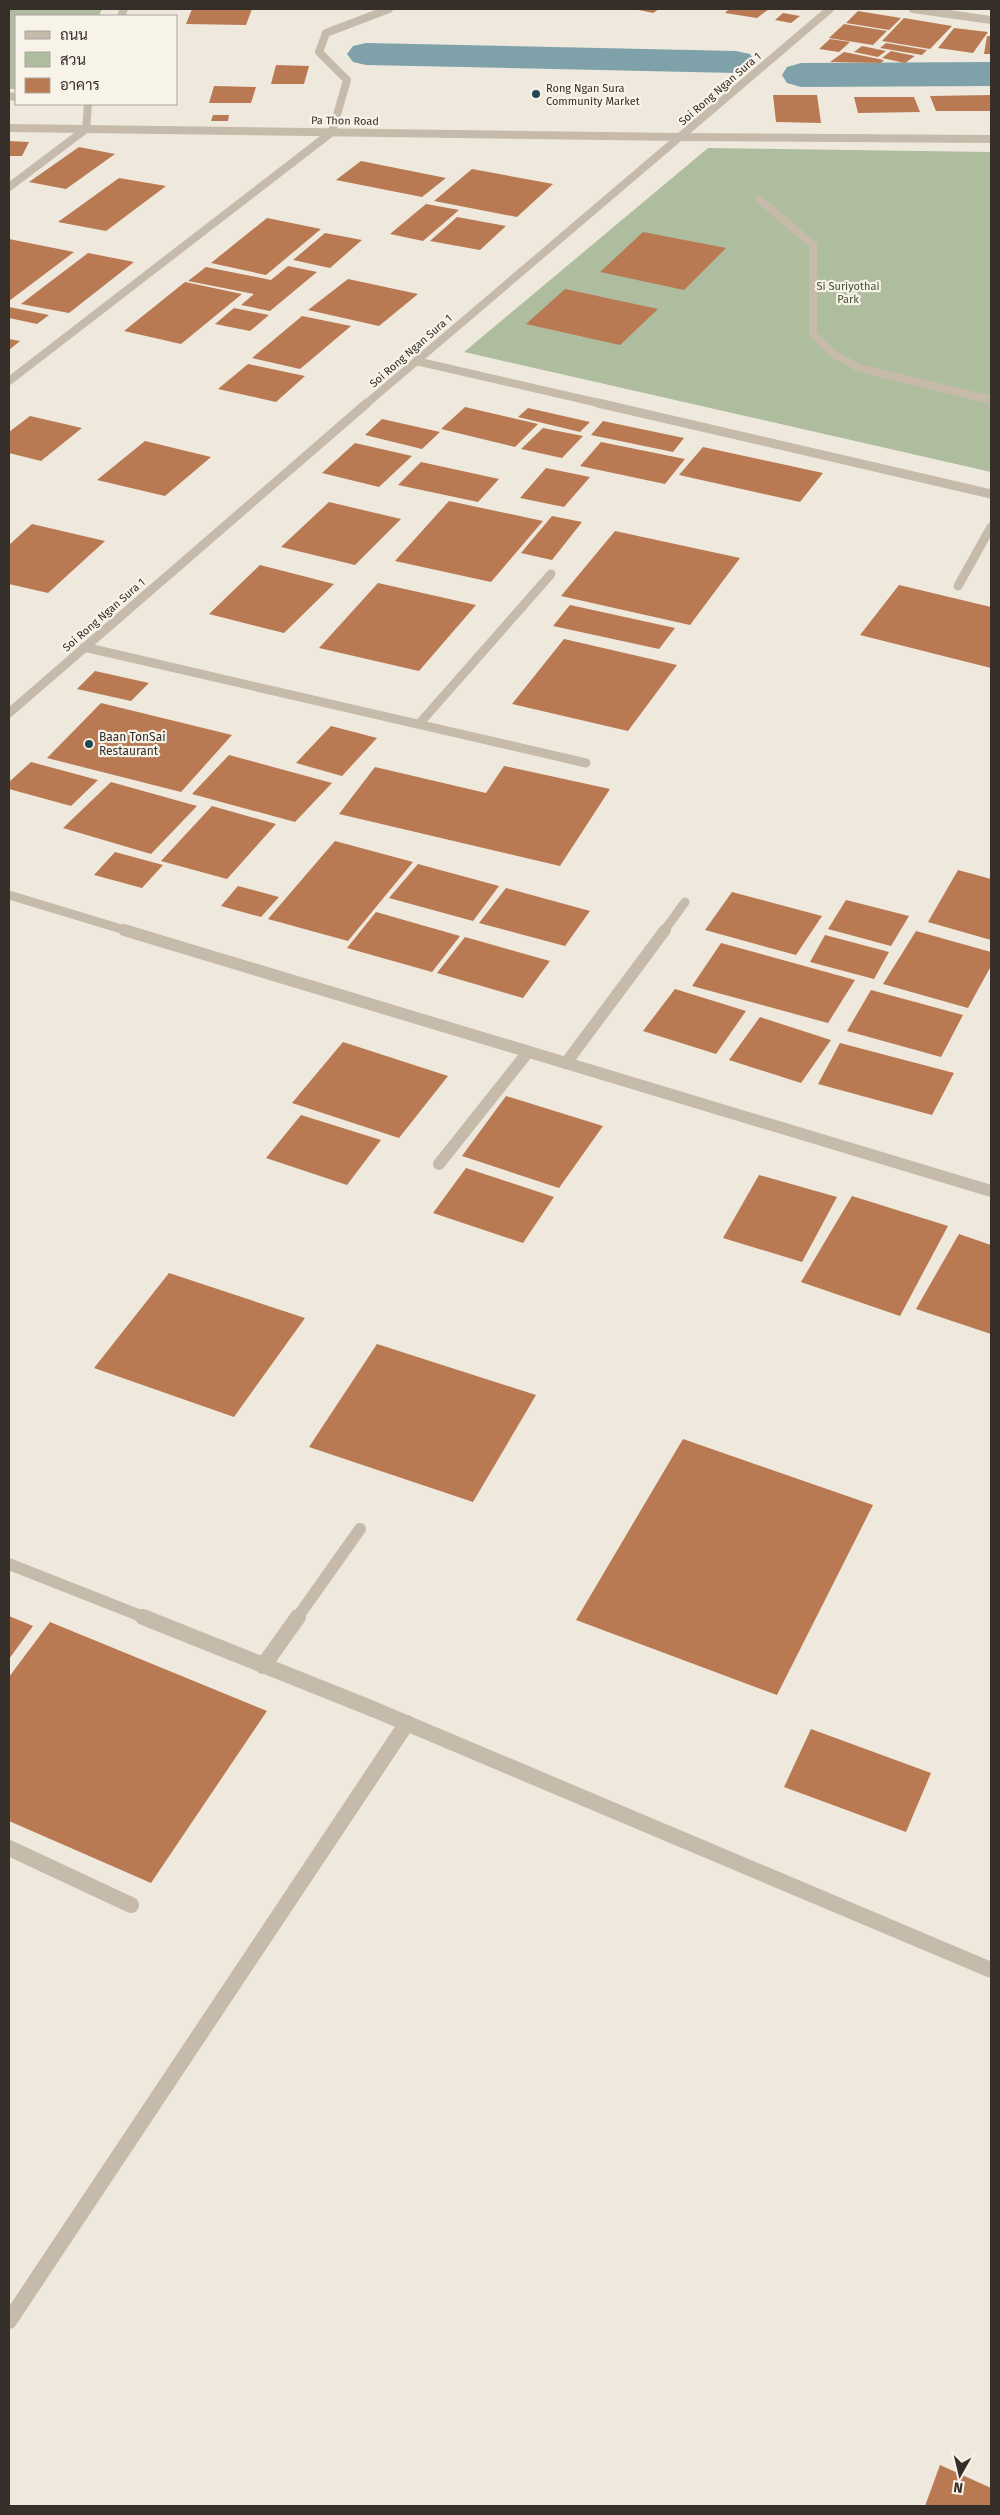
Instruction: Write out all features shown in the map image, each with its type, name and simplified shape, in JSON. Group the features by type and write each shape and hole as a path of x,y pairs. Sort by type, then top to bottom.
{"street":[{"path":"9,381 332,132 347,80 319,52 326,33 389,9"},
{"name":"Soi Rong Ngan Sura 1","path":"9,713 416,361 830,9"},
{"path":"913,9 991,20"},
{"path":"9,187 86,129 88,105"},
{"name":"Pa Thon Road","path":"9,128 991,139"},
{"path":"759,199 812,245 813,334 832,353 859,368 991,400"},
{"path":"416,361 991,494"},
{"path":"958,586 991,527"},
{"path":"419,724 551,574"},
{"path":"84,647 586,763"},
{"path":"9,895 991,1191"},
{"path":"566,1063 685,902"},
{"path":"439,1164 528,1052"},
{"path":"263,1666 360,1529"},
{"path":"9,1564 407,1723 991,1970"},
{"path":"9,2321 407,1723"},
{"path":"9,1848 131,1905"}],"green space":[{"path":"9,9 102,9 99,15 15,15 15,89 9,89"},
{"name":"Si Suriyothai Park","path":"708,148 991,152 991,472 464,352"}],"building":[{"path":"192,9 252,9 246,25 186,24"},
{"path":"634,9 659,9 653,13"},
{"path":"729,9 769,9 757,18 725,13"},
{"path":"858,11 901,18 889,30 846,23"},
{"path":"783,13 800,16 791,23 775,20"},
{"path":"904,18 952,26 930,49 882,41"},
{"path":"844,24 887,31 873,45 829,38"},
{"path":"954,28 988,32 973,53 938,48"},
{"path":"987,36 991,36 991,54 984,54"},
{"path":"830,39 850,42 839,52 819,49"},
{"path":"886,43 927,50 922,55 880,48"},
{"path":"862,46 886,51 878,57 854,52"},
{"path":"891,51 915,56 905,63 882,58"},
{"path":"844,52 884,60 881,63 830,62"},
{"path":"276,65 309,66 304,84 271,84"},
{"path":"214,86 256,87 251,103 209,103"},
{"path":"773,95 817,95 821,123 776,122"},
{"path":"991,95 991,111 936,111 930,96"},
{"path":"854,97 914,97 920,112 858,113"},
{"path":"213,115 229,115 228,121 211,121"},
{"path":"9,141 29,142 22,156 9,156"},
{"path":"79,147 115,154 66,189 29,182"},
{"path":"361,161 446,178 422,197 336,180"},
{"path":"472,169 553,184 517,217 434,201"},
{"path":"119,178 166,186 106,231 58,222"},
{"path":"426,204 459,210 423,241 390,234"},
{"path":"457,217 506,226 480,250 430,241"},
{"path":"267,218 321,229 266,275 211,263"},
{"path":"643,232 726,248 684,290 600,272"},
{"path":"325,233 362,240 330,268 293,260"},
{"path":"9,239 74,252 9,301"},
{"path":"88,253 134,262 69,313 21,304"},
{"path":"288,266 317,272 270,311 241,305 254,294 188,281 206,267 271,280"},
{"path":"348,279 418,294 379,326 308,310"},
{"path":"185,282 242,294 181,344 124,331"},
{"path":"565,289 658,309 620,345 526,324"},
{"path":"9,307 49,315 37,324 9,318"},
{"path":"234,308 269,315 250,331 215,324"},
{"path":"302,316 351,326 300,369 252,358"},
{"path":"9,339 20,341 9,350"},
{"path":"248,364 305,376 276,402 218,389"},
{"path":"465,407 538,424 515,447 441,429"},
{"path":"528,408 590,422 580,432 518,417"},
{"path":"30,416 82,428 41,461 9,453 9,432"},
{"path":"382,419 440,432 422,449 365,435"},
{"path":"603,421 684,438 673,452 591,435"},
{"path":"543,428 583,436 562,458 521,449"},
{"path":"145,441 211,457 165,496 97,480"},
{"path":"601,442 685,459 665,484 580,466"},
{"path":"355,443 412,456 379,487 322,473"},
{"path":"703,447 823,473 800,502 679,475"},
{"path":"421,462 499,479 478,502 398,485"},
{"path":"546,468 590,477 564,507 520,498"},
{"path":"449,501 543,521 491,582 395,561"},
{"path":"329,502 401,519 355,565 281,547"},
{"path":"552,516 582,522 552,560 521,553"},
{"path":"32,524 105,541 48,593 9,584 9,545"},
{"path":"615,531 740,558 690,625 561,596"},
{"path":"260,565 334,584 284,633 209,614"},
{"path":"378,583 476,605 419,671 319,648"},
{"path":"899,585 991,607 991,668 860,635"},
{"path":"570,605 675,628 659,649 553,626"},
{"path":"564,639 677,665 628,731 512,704"},
{"path":"95,671 149,683 131,701 77,689"},
{"path":"101,703 232,735 181,792 47,758"},
{"path":"331,726 377,738 342,776 296,763"},
{"path":"229,755 332,783 295,822 192,794"},
{"path":"31,762 98,780 71,806 9,789 9,782"},
{"path":"504,766 610,789 560,866 339,814 375,767 486,793"},
{"path":"111,782 197,806 151,854 63,828"},
{"path":"212,806 276,824 227,879 161,861"},
{"path":"335,841 413,862 348,941 268,919"},
{"path":"115,852 163,865 142,888 94,875"},
{"path":"418,864 499,886 473,921 389,898"},
{"path":"958,870 991,879 991,940 928,922"},
{"path":"238,886 279,897 261,917 221,906"},
{"path":"506,888 590,911 565,946 479,923"},
{"path":"732,892 822,916 796,955 705,930"},
{"path":"846,900 909,916 891,946 828,929"},
{"path":"376,912 460,936 432,972 347,948"},
{"path":"916,931 991,952 991,966 968,1008 883,984"},
{"path":"825,935 889,952 874,979 810,962"},
{"path":"465,937 550,961 523,998 437,973"},
{"path":"721,943 855,980 828,1023 692,986"},
{"path":"675,989 746,1011 716,1054 643,1031"},
{"path":"871,990 963,1015 941,1057 847,1031"},
{"path":"760,1017 831,1040 801,1083 729,1060"},
{"path":"343,1042 448,1076 399,1138 292,1103"},
{"path":"840,1043 954,1073 932,1115 818,1084"},
{"path":"506,1096 603,1126 559,1188 462,1156"},
{"path":"301,1115 381,1140 347,1185 266,1158"},
{"path":"466,1168 554,1197 523,1243 433,1213"},
{"path":"759,1175 837,1197 802,1262 723,1238"},
{"path":"852,1196 948,1226 900,1316 801,1282"},
{"path":"959,1234 991,1245 991,1334 916,1309"},
{"path":"169,1273 305,1318 234,1417 94,1368"},
{"path":"377,1344 536,1395 473,1502 309,1447"},
{"path":"683,1439 873,1505 777,1695 576,1620"},
{"path":"9,1616 33,1626 9,1659"},
{"path":"50,1622 267,1711 151,1883 9,1821 9,1677"},
{"path":"811,1729 931,1773 906,1832 784,1787"},
{"path":"940,2465 991,2488 991,2506 925,2506"}],"waterway":[{"path":"366,54 736,62"},
{"path":"801,75 991,74"}],"place":[{"name":"Rong Ngan Sura Community Market","path":"536,94"},
{"name":"Baan TonSai Restaurant","path":"89,744"}]}
